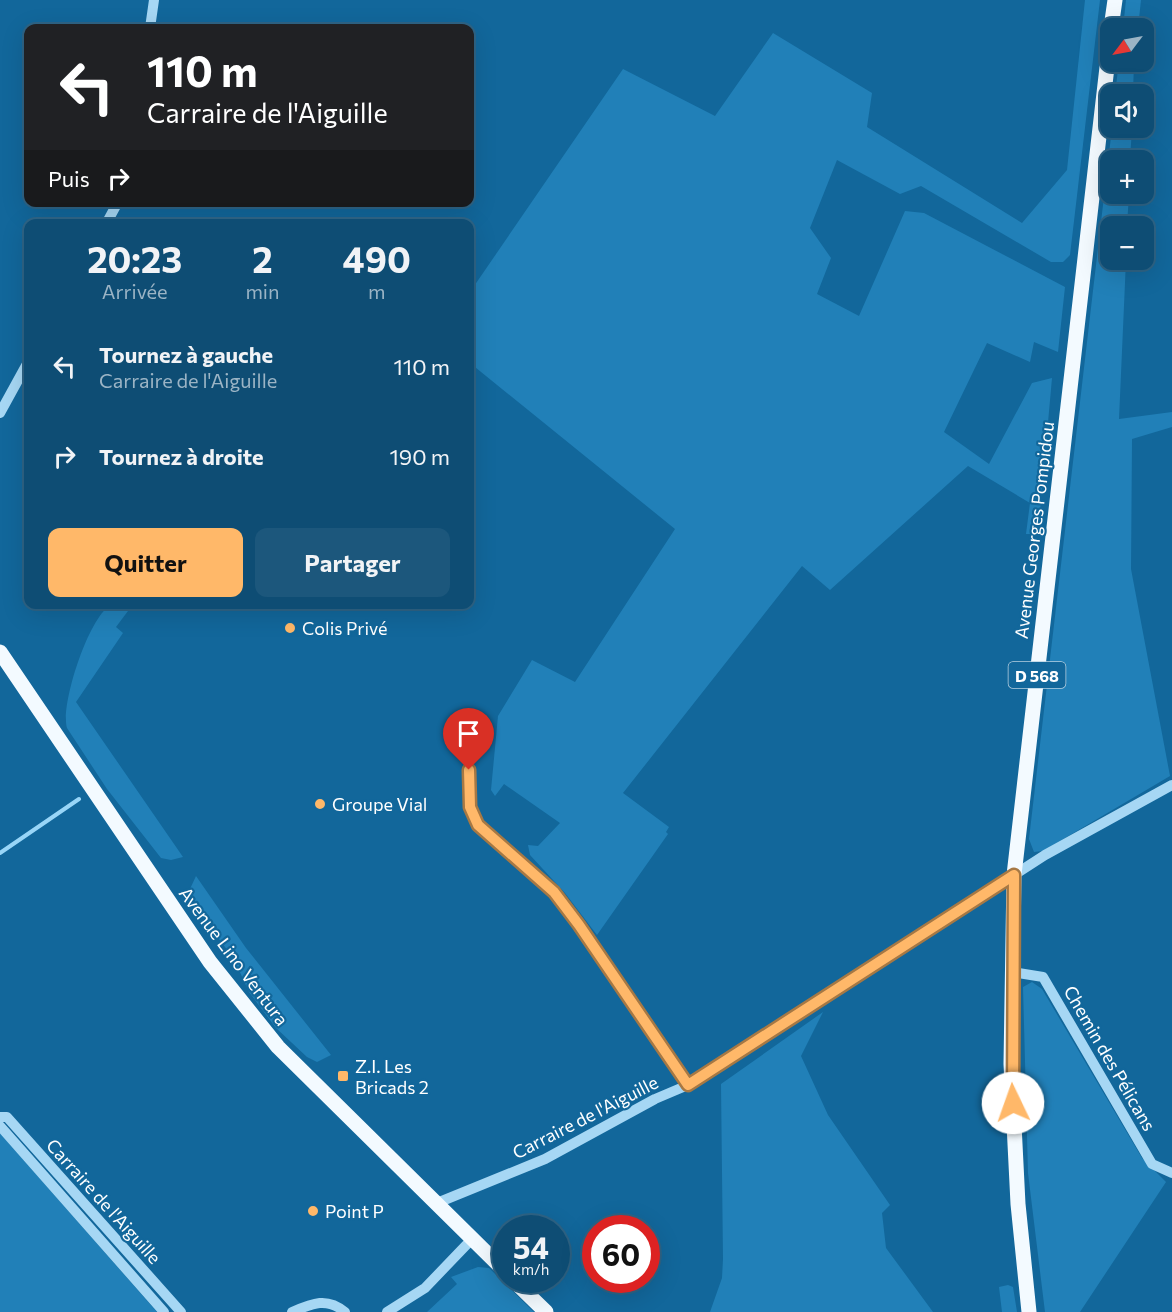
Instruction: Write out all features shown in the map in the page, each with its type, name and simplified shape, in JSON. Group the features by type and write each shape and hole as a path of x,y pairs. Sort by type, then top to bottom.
{"main road":[{"path":"1113,18 1115,0"},
{"name":"Avenue Georges Pompidou","path":"1029,1312 1017,1193 1011,1064 1014,875 1106,72"},
{"name":"Avenue Lino Ventura","path":"0,652 203,953 244,1008 321,1092 492,1258"},
{"path":"526,1293 546,1312"}],"street":[{"path":"151,24 154,0"},
{"path":"0,413 24,369"},
{"path":"469,770 470,807 478,825 554,892 688,1085"},
{"name":"Carraire de l'Aiguille","path":"437,1203 545,1159 655,1099 688,1085 1014,875 1172,785"},
{"name":"Chemin des Pélicans","path":"1012,972 1043,977 1152,1164 1172,1173"},
{"name":"Carraire de l'Aiguille","path":"0,1117 7,1117 181,1312"},
{"name":"Carraire de l'Aiguille","path":"0,1126 164,1312"},
{"path":"387,1312 425,1288 472,1239"},
{"path":"292,1312 316,1302 336,1304 345,1312"}],"shaded area":[{"path":"1085,0 1100,0 1070,255 1063,262 1051,262 921,186 900,194 837,160 810,228 831,258 817,294 859,316 905,211 924,213 1065,287 1058,352 1034,342 1030,362 987,343 944,432 989,464 1032,383 1052,378 1038,534 1026,534 1030,503 968,466 830,590 802,566 623,793 669,827 666,832 668,834 597,935 565,893 530,855 528,845 538,846 560,823 504,784 495,796 491,790 498,716 532,660 575,682 675,529 474,366 474,286 623,69 715,116 773,33 872,93 867,127 1022,223 1067,170"},
{"path":"1126,0 1141,0 1139,18 1124,18"},
{"path":"1118,72 1134,72 1133,84 1116,84"},
{"path":"1111,138 1131,138 1131,150 1109,150"},
{"path":"1103,204 1128,204 1128,216 1102,216"},
{"path":"1100,231 1100,270 1126,270 1119,419 1172,412 1172,427 1132,439 1131,569 1170,776 1043,851 1034,852 1029,839"},
{"path":"106,609 128,611 116,627 123,633 76,702 183,857 171,860 161,858 107,789 67,728 68,701 78,662"},
{"path":"196,876 246,948 331,1055 317,1062 307,1057 276,1028 249,992 234,959 192,903 190,889"},
{"path":"1032,982 1042,989 1142,1158 1166,1182 1080,1312 1045,1312 1028,1173 1023,987"},
{"path":"823,1012 801,1056 828,1115 890,1205 882,1213 886,1248 933,1312 710,1312 722,1278 723,1259 721,1084"},
{"path":"0,1133 157,1312 0,1312"},
{"path":"478,1267 489,1268 492,1271 492,1293 515,1293 534,1312 427,1312 457,1284 451,1277"},
{"path":"1008,1285 1013,1287 1017,1312 1002,1312 999,1287"}],"waterway":[{"path":"0,853 79,799"}],"place":[{"name":"Colis Privé","path":"290,628"},
{"name":"Groupe Vial","path":"320,804"},
{"name":"Z.I. Les Bricads 2","path":"343,1076"},
{"name":"Point P","path":"313,1211"}],"route":[{"path":"469,770 472,817 478,825 554,892 688,1085 1014,875 1011,1064 1013,1103"}]}
